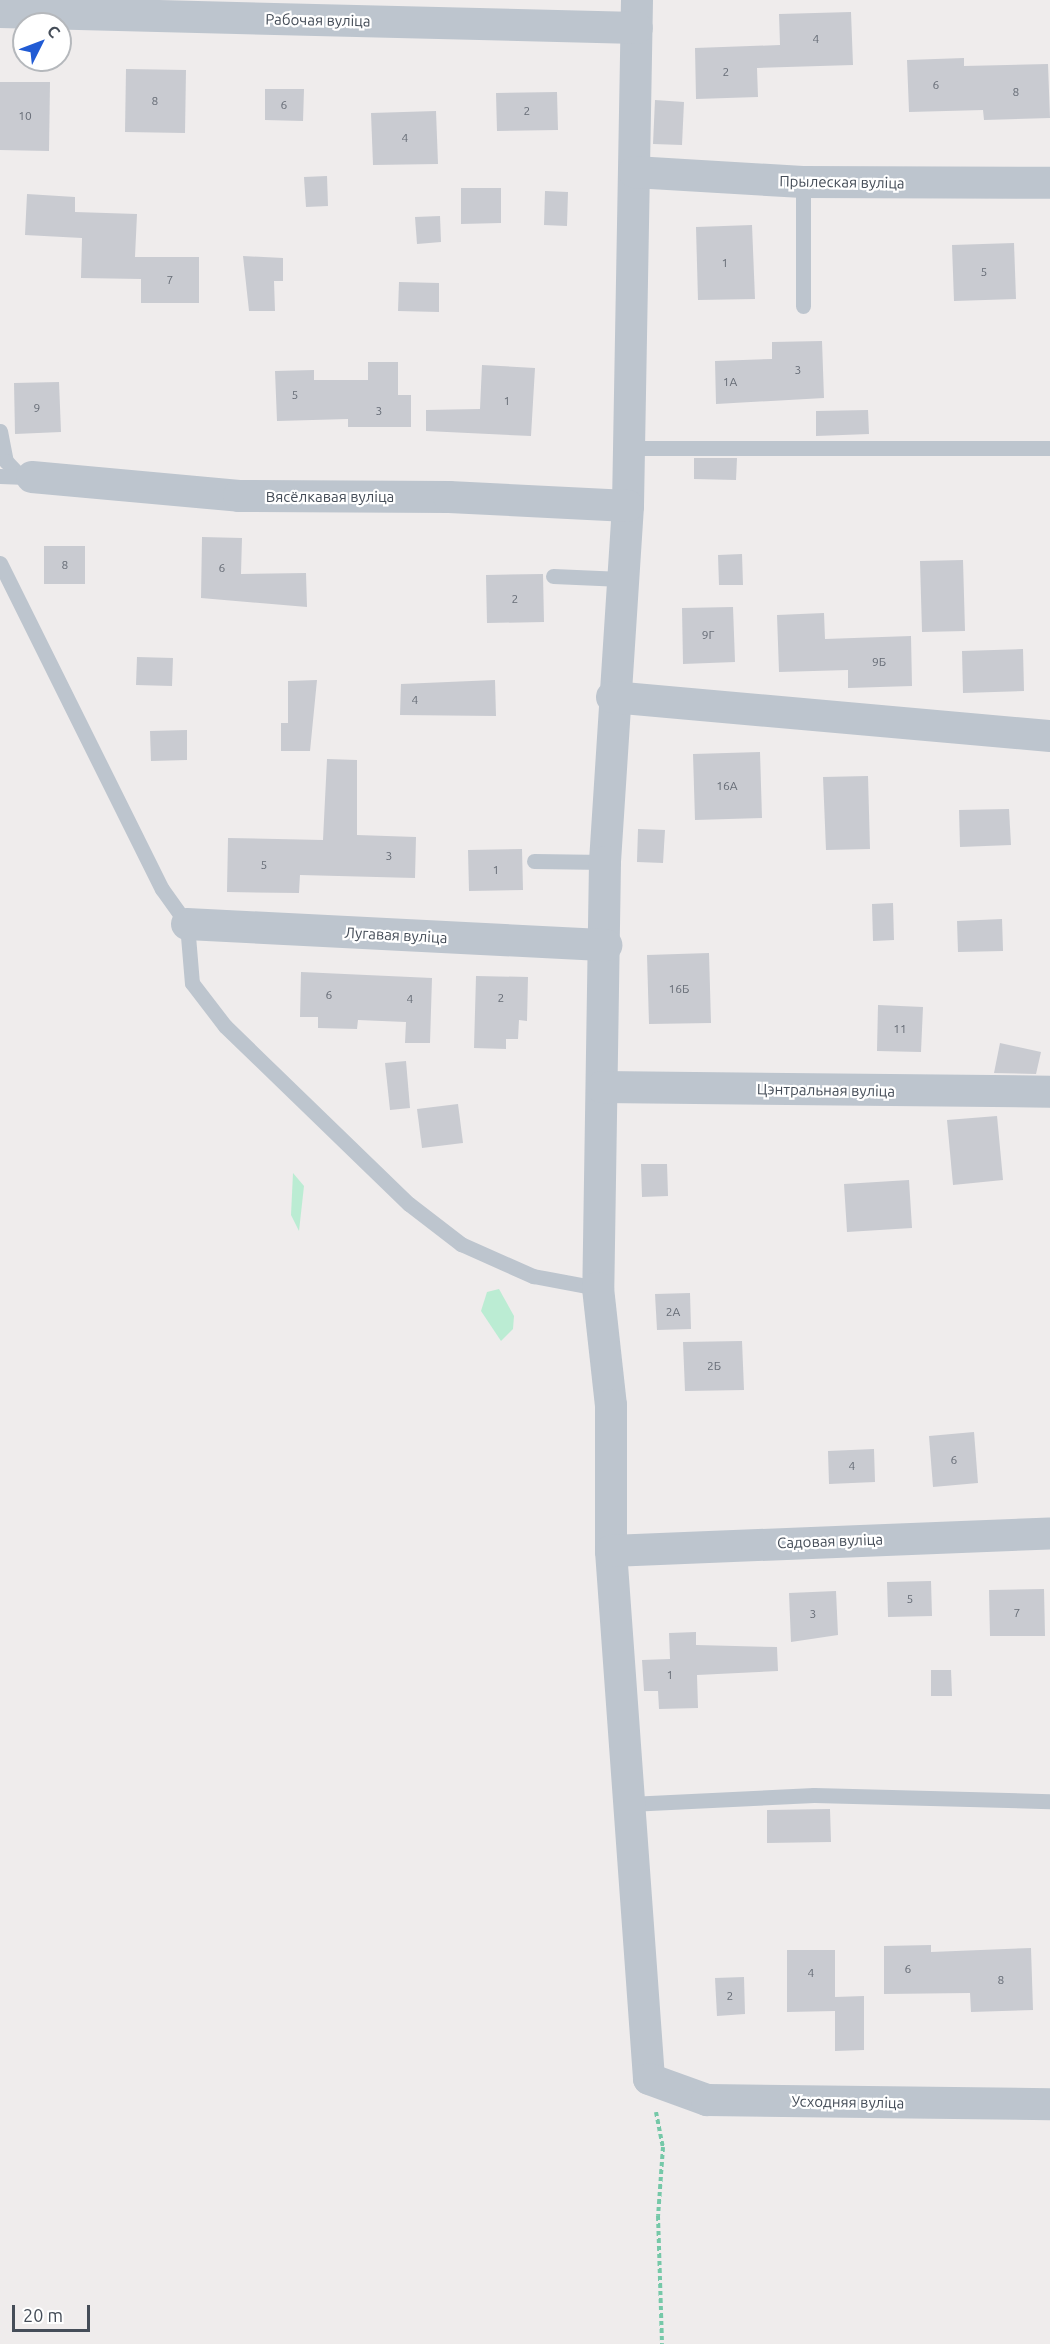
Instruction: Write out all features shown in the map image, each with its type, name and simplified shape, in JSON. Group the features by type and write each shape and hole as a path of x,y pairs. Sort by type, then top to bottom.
{"street":[{"name":"Рабочая вуліца","path":"0,12 637,14"},
{"path":"637,14 628,506 612,697 605,862 606,945 598,1288 611,1405 611,1551 649,2079"},
{"name":"Прылеская вуліца","path":"634,172 803,182 1050,183"},
{"name":"Вясёлкавая вуліца","path":"32,477 239,496 450,497 628,506"},
{"path":"612,697 1050,736"},
{"name":"Лугавая вуліца","path":"187,924 606,945"},
{"name":"Цэнтральная вуліца","path":"602,1087 1050,1092"},
{"name":"Садовая вуліца","path":"611,1551 1050,1533"},
{"name":"Усходняя вуліца","path":"649,2079 707,2100 1050,2104"}],"lane":[{"path":"803,182 803,306"},
{"path":"0,431 6,461 17,473 32,477"},
{"path":"628,448 1050,448"},
{"path":"0,476 32,477"},
{"path":"0,563 162,889 187,924 192,983 225,1026 409,1204 461,1244 533,1276 598,1288"},
{"path":"553,576 622,579"},
{"path":"534,861 605,862"},
{"path":"629,1804 814,1795 1050,1801"}],"path":[{"path":"649,2079 663,2147 658,2216 662,2344"}],"green space":[{"path":"293,1173 304,1186 299,1231 291,1215"},
{"path":"499,1289 514,1316 513,1329 501,1341 481,1311 487,1292"}],"building":[{"path":"851,12 853,65 757,68 758,97 696,99 695,48 780,45 779,14"},
{"path":"964,58 964,66 1048,64 1050,118 984,120 983,110 909,112 907,60"},
{"path":"126,69 186,70 185,133 125,132"},
{"path":"0,82 50,82 49,151 0,150"},
{"path":"265,89 304,89 303,121 265,120"},
{"path":"557,92 558,130 497,131 496,93"},
{"path":"655,100 684,102 682,145 653,144"},
{"path":"436,111 438,164 373,165 371,113"},
{"path":"327,176 328,206 306,207 304,177"},
{"path":"461,188 501,188 501,223 461,224"},
{"path":"545,191 568,192 567,226 544,225"},
{"path":"27,194 75,197 75,212 137,214 135,257 199,257 199,303 141,303 141,279 81,278 82,238 25,235"},
{"path":"440,216 441,242 417,244 415,217"},
{"path":"752,225 755,299 698,300 696,227"},
{"path":"1014,243 1016,299 954,301 952,245"},
{"path":"243,256 283,258 283,281 274,281 275,311 249,311"},
{"path":"399,282 439,283 439,312 398,311"},
{"path":"822,341 824,398 716,404 715,361 772,359 772,342"},
{"path":"368,362 398,362 398,395 411,395 411,427 348,427 348,419 277,421 275,371 314,370 314,380 368,380"},
{"path":"482,365 535,368 531,436 426,431 426,410 480,409"},
{"path":"59,382 61,432 15,434 14,383"},
{"path":"868,410 869,434 816,436 816,411"},
{"path":"694,458 737,458 736,480 694,479"},
{"path":"202,537 242,538 241,574 306,573 307,607 201,598"},
{"path":"44,546 85,546 85,584 44,584"},
{"path":"742,554 743,585 719,585 718,555"},
{"path":"963,560 965,631 922,632 920,561"},
{"path":"543,574 544,622 487,623 486,575"},
{"path":"733,607 735,662 683,664 682,608"},
{"path":"824,613 825,639 911,636 912,686 848,688 848,670 779,672 777,615"},
{"path":"1023,649 1024,691 963,693 962,651"},
{"path":"137,657 173,658 172,686 136,685"},
{"path":"317,680 310,751 281,751 281,723 288,723 288,681"},
{"path":"495,680 496,716 400,715 401,684"},
{"path":"187,730 187,760 151,761 150,731"},
{"path":"760,752 762,818 695,820 693,754"},
{"path":"327,759 357,760 357,835 416,837 415,878 300,875 299,893 227,892 228,838 323,840"},
{"path":"868,776 870,849 826,850 823,777"},
{"path":"1009,809 1011,845 960,847 959,810"},
{"path":"638,829 665,830 663,863 637,862"},
{"path":"522,849 523,890 469,891 468,850"},
{"path":"893,903 894,940 873,941 872,904"},
{"path":"1002,919 1003,951 958,952 957,921"},
{"path":"709,953 711,1023 649,1024 647,955"},
{"path":"301,972 432,978 430,1043 405,1043 406,1022 358,1020 357,1029 318,1028 318,1017 300,1017"},
{"path":"476,976 528,977 527,1021 519,1020 518,1039 506,1039 506,1049 474,1048"},
{"path":"878,1005 923,1007 921,1052 877,1051"},
{"path":"1000,1043 1041,1052 1036,1074 994,1073"},
{"path":"406,1061 410,1108 390,1110 385,1063"},
{"path":"458,1104 463,1143 422,1148 417,1109"},
{"path":"997,1116 1003,1180 953,1185 947,1120"},
{"path":"641,1164 667,1164 668,1196 642,1197"},
{"path":"909,1180 912,1228 847,1232 844,1184"},
{"path":"690,1293 691,1329 657,1330 655,1294"},
{"path":"742,1341 744,1390 685,1391 683,1342"},
{"path":"974,1432 978,1483 933,1487 929,1436"},
{"path":"874,1449 875,1482 829,1484 828,1451"},
{"path":"931,1581 932,1616 888,1617 887,1582"},
{"path":"1044,1589 1045,1636 990,1636 989,1590"},
{"path":"836,1591 838,1635 791,1642 789,1593"},
{"path":"696,1632 696,1645 777,1647 778,1671 697,1675 698,1708 659,1709 658,1691 644,1691 642,1660 670,1659 669,1633"},
{"path":"931,1670 951,1670 952,1696 931,1696"},
{"path":"830,1809 831,1842 767,1843 767,1810"},
{"path":"931,1945 931,1952 1031,1948 1033,2010 971,2012 970,1993 884,1994 884,1946"},
{"path":"787,1950 835,1950 835,2011 787,2012"},
{"path":"744,1977 745,2014 717,2016 715,1978"},
{"path":"864,1996 864,2050 835,2051 835,1997"}]}
